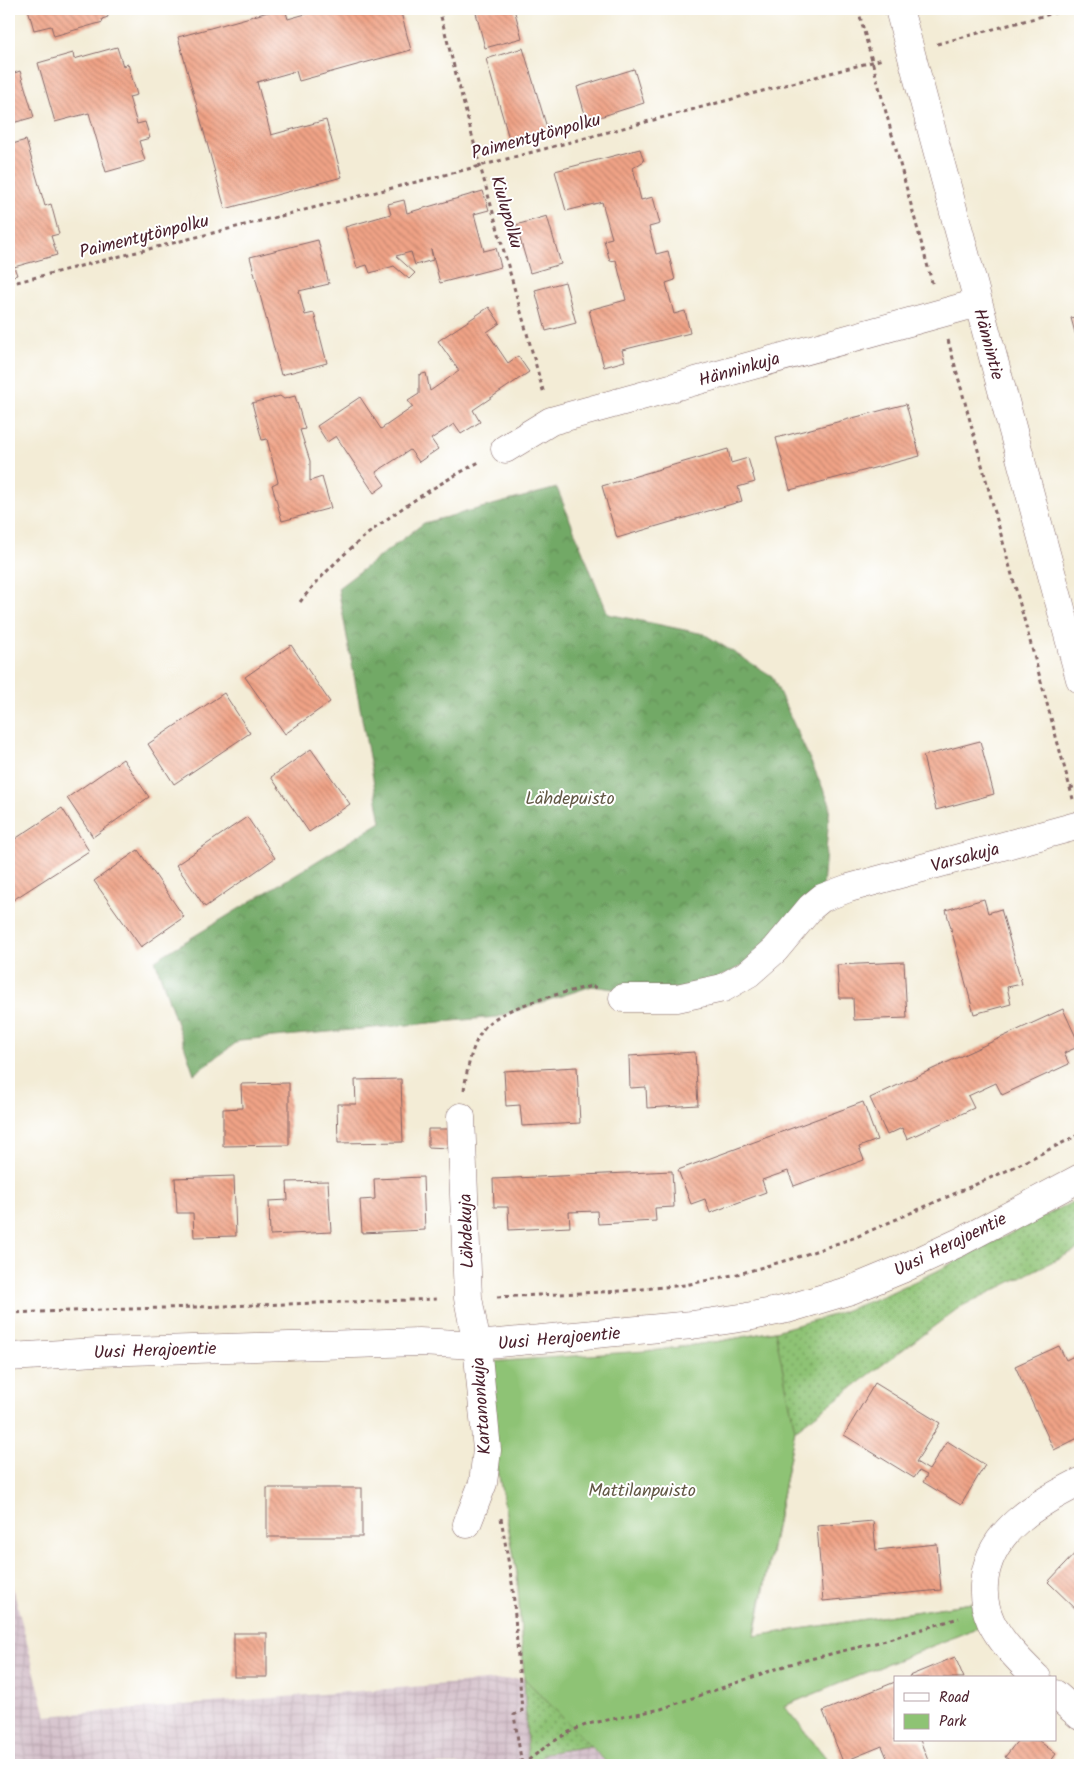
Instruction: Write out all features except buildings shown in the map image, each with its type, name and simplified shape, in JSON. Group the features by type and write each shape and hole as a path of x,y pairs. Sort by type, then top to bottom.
{"street":[{"name":"Hännintie","path":"899,9 1080,679"},
{"name":"Hänninkuja","path":"505,449 552,422 978,303"},
{"name":"Varsakuja","path":"623,998 677,998 723,988 749,973 775,950 811,907 822,898 849,888 1080,825"},
{"name":"Lähdekuja","path":"461,1117 468,1298 477,1345"},
{"name":"Uusi Herajoentie","path":"9,1357 97,1352 399,1343 477,1345 692,1326 787,1309 851,1290 960,1242 1080,1178"},
{"name":"Kartanonkuja","path":"467,1524 483,1483 487,1450 477,1345"},
{"path":"1035,1676 1003,1641 991,1623 986,1610 985,1574 989,1558 1010,1528 1024,1515 1048,1499 1080,1482"},
{"path":"1056,1695 1080,1716"}],"path":[{"name":"Kiulupolku","path":"439,9 480,166 552,422"},
{"path":"858,9 1080,825"},
{"name":"Paimentytönpolku","path":"9,284 480,166 1069,9"},
{"path":"300,602 315,583 348,550 393,513 438,485 505,449"},
{"path":"1070,788 1080,785"},
{"path":"461,1117 466,1070 475,1044 482,1029 497,1017 544,996 592,986 623,998"},
{"path":"9,1313 468,1298 622,1291 685,1285 798,1258 856,1237 1006,1171 1080,1134"},
{"path":"500,1512 513,1589 522,1711 514,1715 522,1765 548,1745 569,1732 588,1724 661,1709 790,1664 879,1642 986,1610"}],"shaded area":[{"path":"9,1573 46,1716 524,1678 609,1765 9,1765"}],"green space":[{"name":"Lähdepuisto","path":"557,488 608,614 704,634 772,676 830,804 822,898 775,950 677,998 592,986 497,1017 240,1040 194,1074 155,960 381,822 338,588 424,523"},
{"name":"Mattilanpuisto","path":"1080,1198 1080,1248 960,1307 795,1430 755,1636 972,1603 979,1627 784,1706 832,1765 628,1740 545,1753 534,1765 528,1765 517,1573 494,1449 659,1350 775,1331 833,1315 883,1296 935,1272"},
{"name":"Mattilanpuisto","path":"775,1331 795,1430 754,1636 972,1603 979,1627 784,1706 832,1765 609,1765 524,1678 517,1573 494,1449 489,1362 659,1350"}]}
